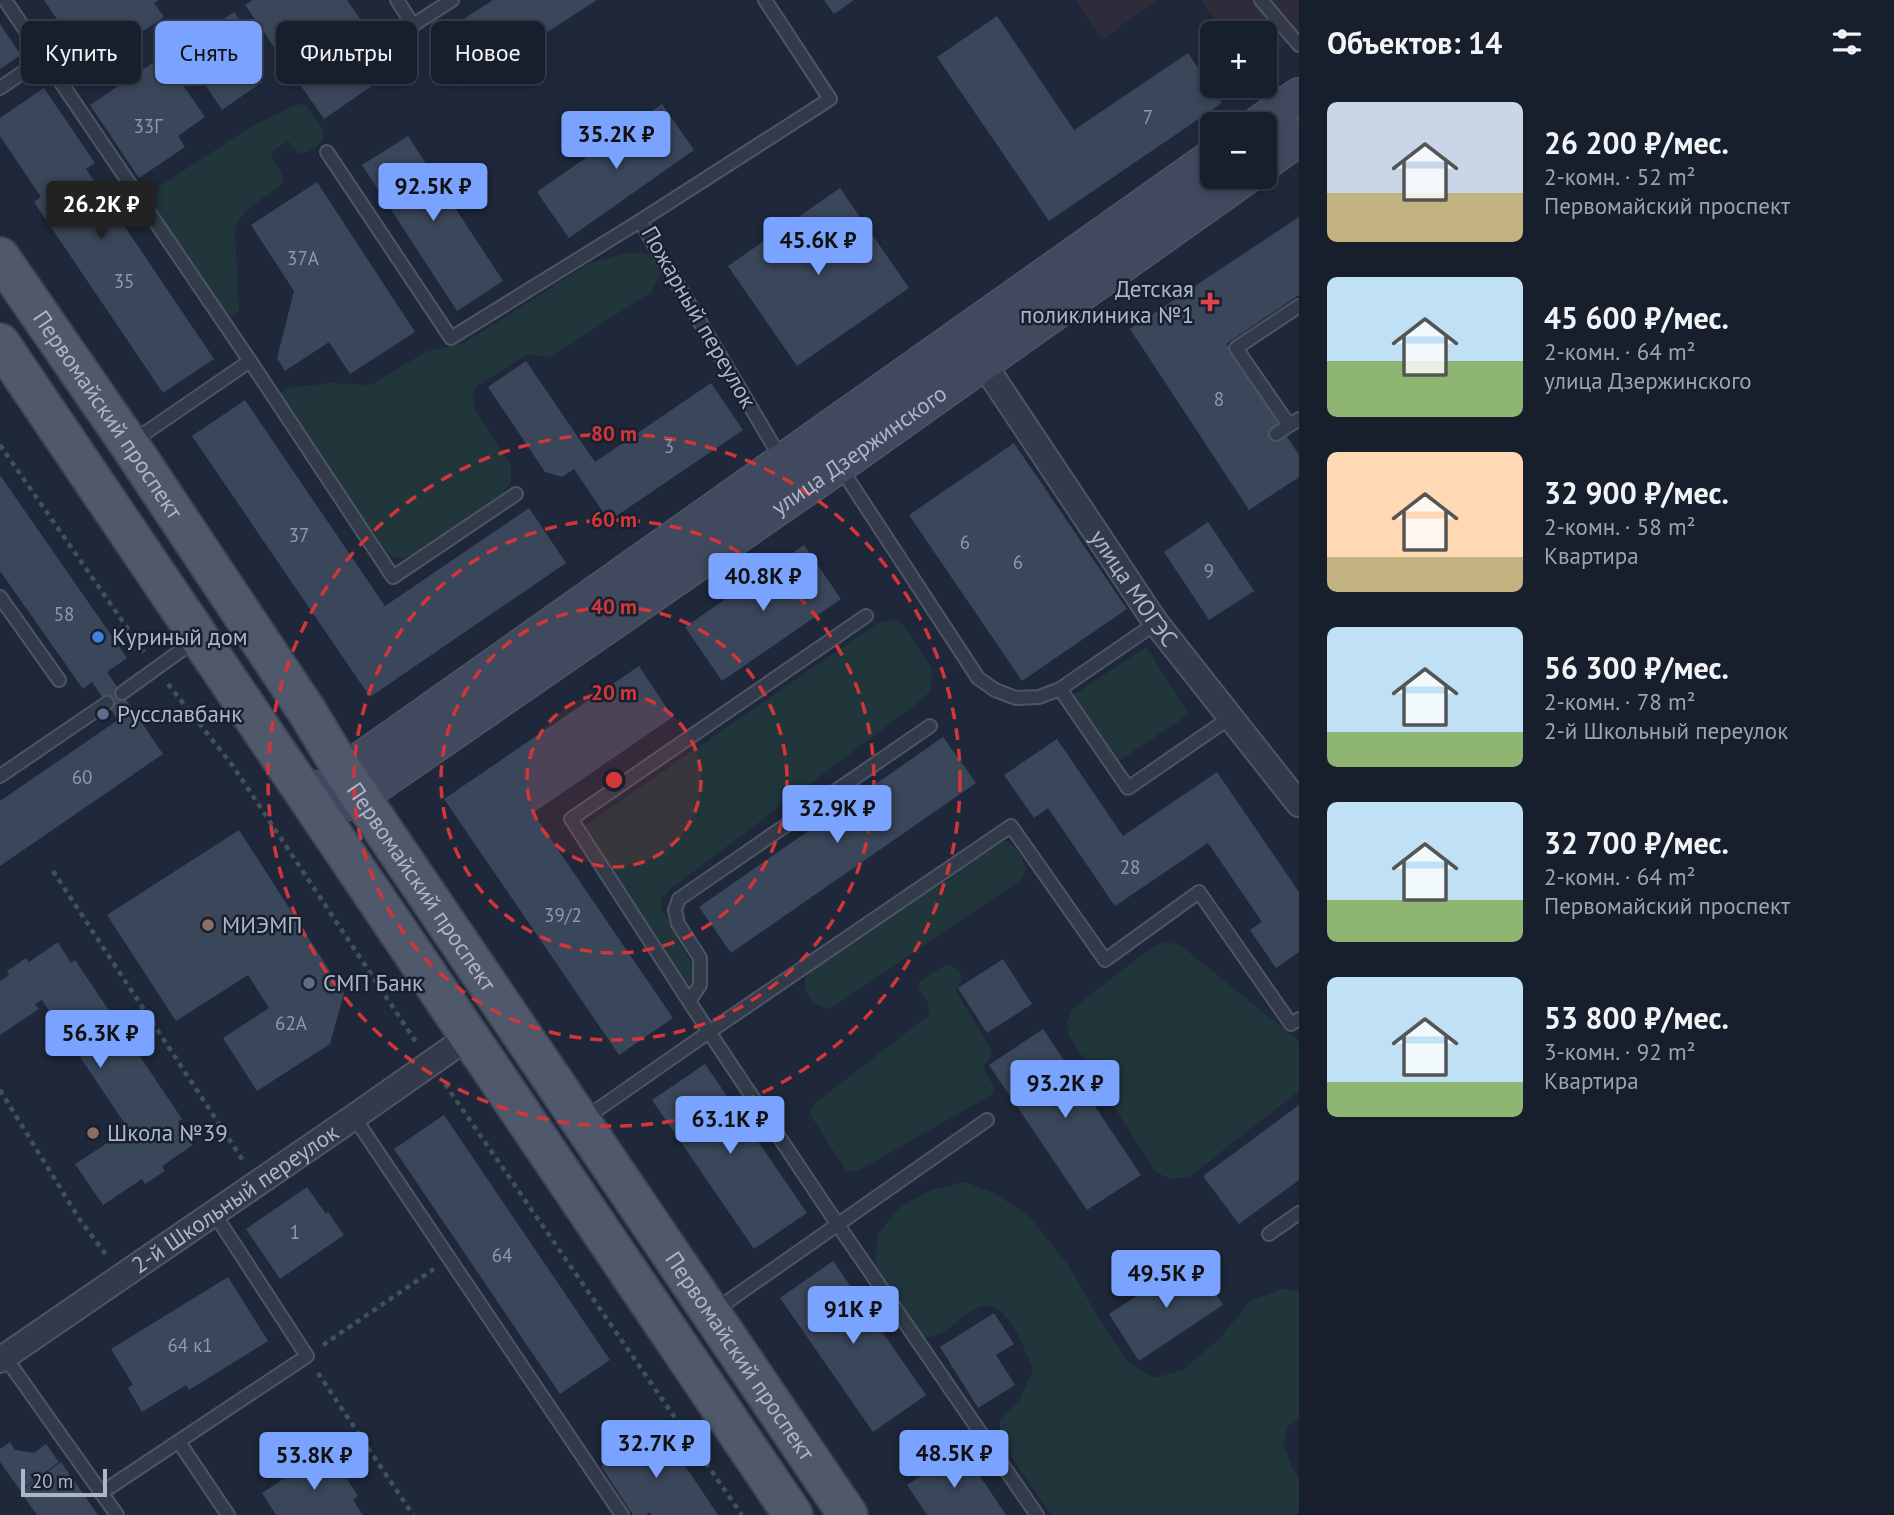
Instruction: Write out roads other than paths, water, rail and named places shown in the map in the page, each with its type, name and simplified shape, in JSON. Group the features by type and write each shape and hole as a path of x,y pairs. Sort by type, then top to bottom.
{"main road":[{"path":"1276,112 1299,96"},
{"path":"1277,154 1299,138"},
{"name":"улица Дзержинского","path":"341,800 405,729 1200,167"},
{"name":"улица Дзержинского","path":"341,800 838,465 1228,189"},
{"name":"Первомайский проспект","path":"0,257 129,444 308,713 341,800 468,1037 793,1515"},
{"name":"Первомайский проспект","path":"0,344 295,781 341,800 581,1121 848,1515"}],"street":[{"name":"улица МОГЭС","path":"982,363 1156,623 1299,804"},
{"name":"2-й Школьный переулок","path":"2,1358 468,1037"}],"lane":[{"path":"5,0 21,24"},
{"path":"397,0 413,25 452,0"},
{"name":"Пожарный переулок","path":"765,0 830,99 640,221 783,462"},
{"path":"1261,0 1299,45"},
{"path":"0,88 21,74"},
{"path":"62,84 393,577 516,494"},
{"path":"327,152 452,338 640,221"},
{"path":"1276,434 1294,422 1236,348 1299,306"},
{"path":"129,444 250,361"},
{"path":"838,465 978,678 995,690 1016,698 1039,697 1060,690 1156,623"},
{"path":"0,597 59,680"},
{"path":"866,616 571,819 838,1225 1037,1515"},
{"path":"122,693 200,637"},
{"path":"1060,690 1128,788 1231,718"},
{"path":"0,776 107,703"},
{"path":"690,1000 700,985 700,958 678,924 675,910 679,899 930,726"},
{"path":"581,1121 1011,825 1105,960 1199,892 1291,1024 1299,1018"},
{"path":"354,1117 622,1515"},
{"path":"711,1313 987,1120"},
{"path":"101,1493 307,1356 214,1213"},
{"path":"1269,1234 1299,1213"},
{"path":"2,1358 117,1515"},
{"path":"179,1442 228,1515"}],"place":[{"name":"Детская поликлиника №1","path":"1210,302"},
{"name":"Куриный дом","path":"98,637"},
{"name":"Русславбанк","path":"103,714"},
{"name":"МИЭМП","path":"208,925"},
{"name":"СМП Банк","path":"309,983"},
{"name":"Школа №39","path":"93,1133"}]}
